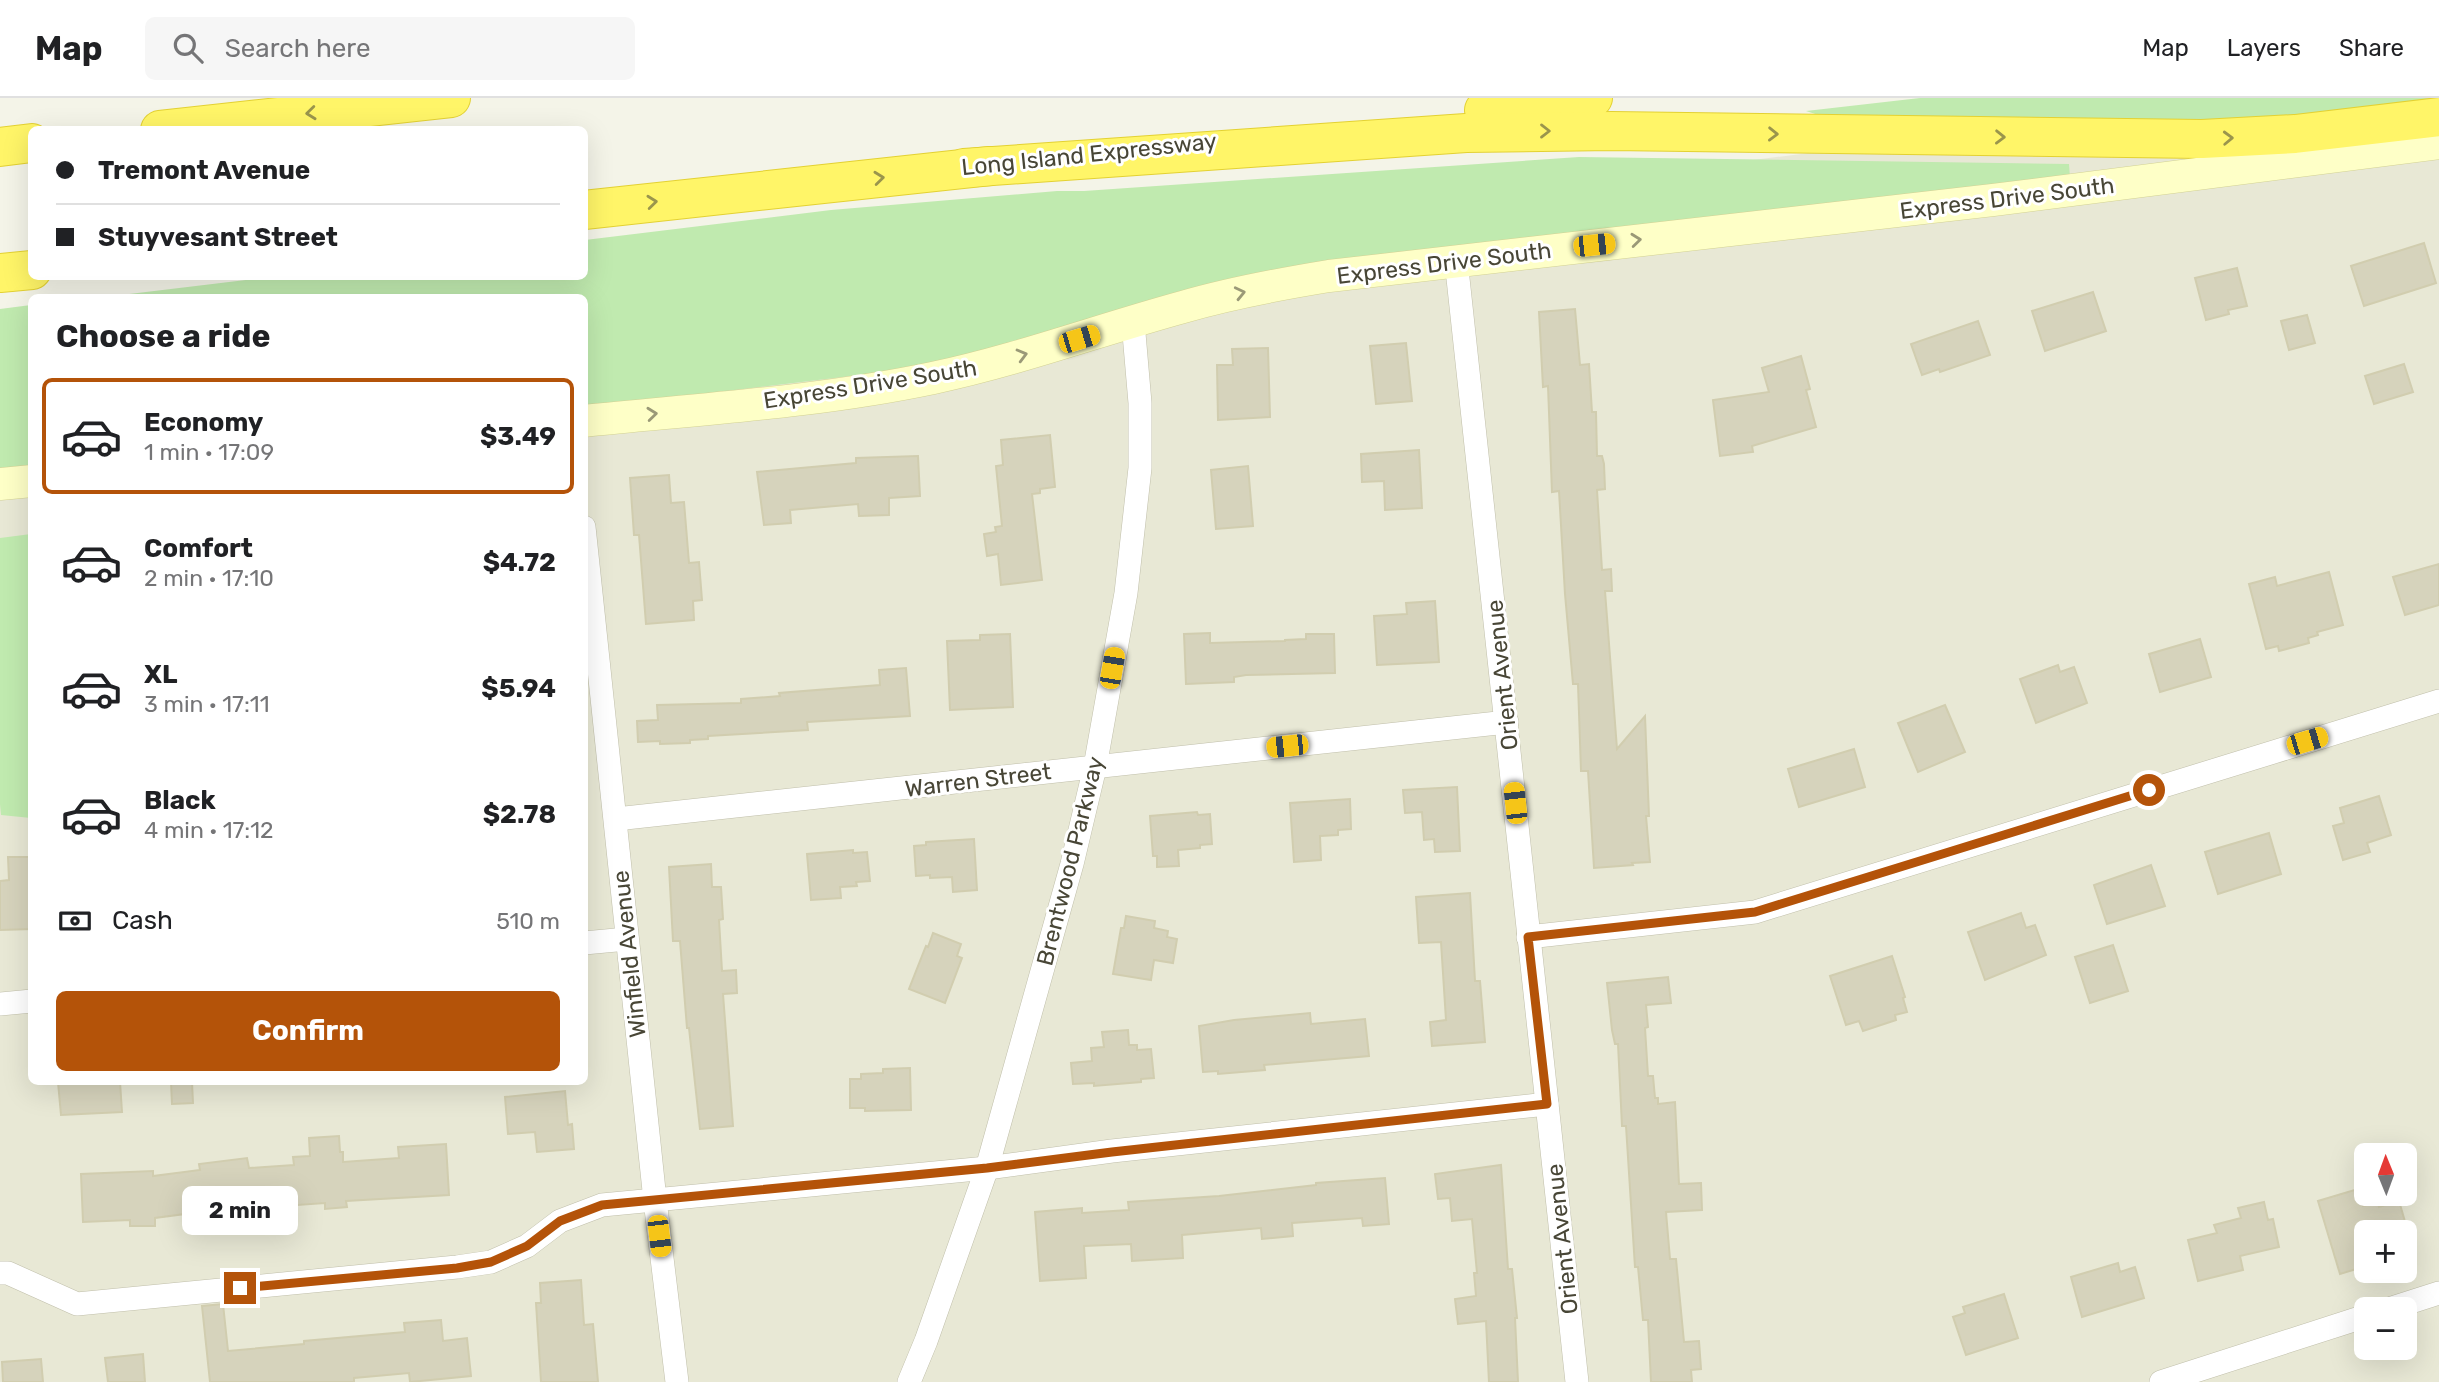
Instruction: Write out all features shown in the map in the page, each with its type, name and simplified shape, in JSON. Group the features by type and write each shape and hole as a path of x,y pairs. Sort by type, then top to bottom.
{"highway":[{"path":"196,126 452,98"},
{"name":"Long Island Expressway","path":"588,210 1593,98"},
{"path":"964,168 1466,133 1612,131 2202,139 2295,134 2439,117"},
{"path":"0,147 28,144"},
{"path":"0,273 28,270"}],"main road":[{"name":"Express Drive South","path":"588,421 822,395 931,378 1026,355 1183,307 1275,285 1457,260 2020,197 2439,143"},
{"path":"0,484 28,481"}],"street":[{"name":"Orient Avenue","path":"1457,260 1577,1382"},
{"name":"Brentwood Parkway","path":"909,1382 987,1168 1072,864 1095,767 1126,593 1140,468 1140,402 1133,322"},
{"name":"Winfield Avenue","path":"588,564 655,1200 677,1382"},
{"path":"1528,937 1755,912 2439,701"},
{"name":"Warren Street","path":"616,819 1507,722"},
{"path":"588,943 627,939"},
{"path":"0,1004 28,1001"},
{"path":"0,1273 8,1273 76,1304 457,1268 491,1262 527,1246 560,1221 602,1205 987,1168 1126,1150 1547,1104"},
{"path":"2417,1300 2439,1293"},
{"path":"2161,1382 2354,1320"}],"shaded area":[{"path":"2228,98 2439,98 2439,1382 0,1382 0,390 28,386 28,1085 588,1085 588,313"}],"green space":[{"path":"1920,98 2439,98 2439,107 2290,124 1840,122 1806,111"},
{"path":"1579,157 2069,164 2070,178 1299,268 999,351 884,372 588,408 588,294 129,294 245,280 588,280 588,240 831,210"},
{"path":"28,305 28,466 0,470 0,309"},
{"path":"28,534 28,818 1,815 0,538"}],"building":[{"path":"2424,243 2436,283 2364,306 2351,266"},
{"path":"2237,268 2247,306 2228,310 2229,314 2206,320 2195,278"},
{"path":"2093,292 2106,331 2045,351 2032,311"},
{"path":"1575,309 1580,365 1589,364 1592,412 1596,412 1597,456 1602,456 1604,464 1605,489 1597,490 1602,570 1611,569 1612,591 1605,591 1617,749 1645,716 1649,816 1646,816 1650,862 1594,868 1588,771 1581,771 1578,684 1573,684 1559,491 1552,492 1548,386 1543,387 1539,312"},
{"path":"2307,315 2315,343 2289,350 2281,321"},
{"path":"1978,321 1990,355 1940,372 1939,369 1922,375 1911,344"},
{"path":"1406,343 1412,401 1376,404 1370,346"},
{"path":"1268,348 1270,417 1218,420 1217,365 1233,365 1232,349"},
{"path":"1801,356 1810,389 1806,390 1816,427 1752,446 1753,452 1720,456 1713,400 1769,392 1762,368"},
{"path":"2404,364 2413,392 2374,404 2365,376"},
{"path":"1050,435 1055,487 1040,489 1040,493 1032,494 1042,580 1001,585 998,554 987,556 984,534 996,532 995,527 1002,526 996,466 1003,465 1001,440"},
{"path":"1419,450 1422,508 1385,510 1384,481 1362,482 1361,454"},
{"path":"918,456 920,496 889,498 889,515 859,516 858,504 790,510 791,523 764,525 757,472 856,463 856,458"},
{"path":"1248,466 1253,526 1216,529 1211,470"},
{"path":"669,475 671,503 684,502 689,563 699,562 702,600 693,601 694,620 646,624 639,535 634,535 630,478"},
{"path":"2439,564 2439,605 2405,615 2393,577"},
{"path":"2329,572 2343,625 2317,632 2318,635 2308,638 2309,643 2279,651 2278,646 2266,649 2249,584 2275,577 2277,586"},
{"path":"1435,601 1439,662 1377,665 1374,616 1407,614 1406,603"},
{"path":"1210,633 1210,643 1285,641 1306,639 1306,634 1334,634 1335,673 1246,675 1234,677 1234,682 1186,684 1184,634"},
{"path":"1010,634 1013,707 950,710 947,641 980,640 980,635"},
{"path":"2200,639 2211,677 2160,692 2149,654"},
{"path":"2058,665 2060,672 2074,667 2087,703 2036,723 2020,679"},
{"path":"906,668 910,716 807,722 808,730 708,736 708,739 690,740 690,743 638,742 637,721 658,720 657,705 741,703 741,699 780,696 779,693 880,685 879,670"},
{"path":"1945,705 1965,752 1918,772 1898,723"},
{"path":"1854,749 1865,787 1799,807 1788,769"},
{"path":"1457,787 1460,851 1435,852 1434,839 1424,840 1422,812 1405,813 1403,790"},
{"path":"2379,796 2391,835 2367,843 2370,852 2343,860 2333,826 2344,823 2340,808"},
{"path":"1350,799 1351,829 1338,830 1338,835 1320,836 1321,860 1294,862 1290,803"},
{"path":"1197,812 1198,815 1210,814 1212,844 1178,850 1179,866 1157,867 1157,856 1153,856 1150,816"},
{"path":"2269,833 2281,874 2218,894 2205,852"},
{"path":"974,839 977,890 953,892 952,877 916,876 914,846 926,845 926,842"},
{"path":"853,850 853,853 867,852 870,881 856,882 857,886 840,887 841,898 811,900 807,854"},
{"path":"8,857 28,857 28,929 0,930 0,881 9,880"},
{"path":"711,864 712,887 721,887 723,919 719,920 722,971 736,970 737,993 723,994 733,1126 700,1129 687,1028 680,941 673,941 669,867"},
{"path":"2151,865 2165,906 2107,924 2094,885"},
{"path":"1470,893 1475,981 1480,981 1485,1042 1432,1046 1430,1022 1446,1020 1441,942 1419,943 1416,897"},
{"path":"2021,913 2026,928 2035,925 2046,955 1985,980 1968,932"},
{"path":"1126,916 1155,921 1154,928 1168,931 1167,937 1177,939 1173,963 1154,960 1151,980 1113,974 1121,928 1124,928"},
{"path":"933,933 961,944 957,956 962,958 945,1003 909,989"},
{"path":"2113,945 2128,991 2090,1003 2075,957"},
{"path":"1892,956 1907,1012 1895,1015 1896,1020 1863,1031 1859,1021 1846,1025 1830,976"},
{"path":"1668,977 1671,1003 1646,1005 1648,1027 1645,1028 1648,1076 1653,1076 1655,1098 1658,1098 1658,1104 1675,1102 1679,1184 1701,1183 1702,1210 1666,1212 1670,1259 1676,1259 1684,1342 1699,1341 1701,1369 1691,1370 1692,1382 1651,1382 1648,1320 1643,1320 1638,1267 1635,1267 1626,1126 1622,1126 1618,1044 1615,1044 1612,1030 1607,983"},
{"path":"1310,1013 1311,1024 1365,1019 1369,1056 1264,1065 1265,1070 1218,1074 1218,1071 1203,1072 1199,1026"},
{"path":"1128,1030 1129,1045 1137,1045 1137,1050 1151,1049 1154,1078 1141,1079 1141,1082 1094,1086 1094,1083 1073,1084 1071,1063 1092,1061 1091,1048 1104,1047 1102,1032"},
{"path":"910,1068 911,1110 865,1111 865,1108 850,1108 850,1079 861,1079 861,1074 883,1073 883,1069"},
{"path":"58,1085 120,1085 122,1112 61,1115"},
{"path":"171,1085 192,1085 193,1103 172,1104"},
{"path":"565,1091 568,1125 572,1124 574,1149 537,1152 535,1132 508,1134 505,1097"},
{"path":"339,1136 343,1162 399,1158 398,1147 446,1144 449,1195 346,1201 347,1207 325,1209 325,1203 254,1208 254,1212 231,1215 231,1208 155,1218 155,1226 130,1226 130,1220 83,1222 81,1174 153,1171 153,1176 200,1170 199,1164 247,1158 249,1168 294,1165 293,1157 310,1156 309,1138"},
{"path":"1501,1165 1508,1269 1512,1269 1517,1318 1518,1382 1489,1382 1486,1321 1458,1324 1455,1299 1476,1296 1474,1273 1477,1273 1472,1219 1452,1221 1450,1198 1438,1199 1435,1174"},
{"path":"1385,1178 1389,1224 1363,1226 1362,1218 1292,1223 1293,1236 1262,1239 1261,1228 1182,1235 1183,1258 1132,1261 1131,1244 1084,1246 1086,1278 1040,1281 1035,1212 1082,1208 1082,1213 1129,1210 1128,1202 1219,1196 1316,1183"},
{"path":"2354,1190 2354,1206 2400,1206 2405,1220 2354,1220 2354,1270 2340,1274 2318,1201"},
{"path":"2264,1202 2268,1220 2273,1219 2279,1247 2240,1256 2243,1270 2198,1281 2188,1240 2217,1233 2214,1225 2241,1218 2238,1208"},
{"path":"2118,1263 2120,1272 2135,1267 2144,1298 2082,1317 2071,1277"},
{"path":"581,1280 584,1325 593,1324 598,1382 541,1382 536,1303 541,1303 540,1283"},
{"path":"2004,1294 2018,1338 1966,1355 1953,1317 1965,1313 1963,1307"},
{"path":"223,1304 228,1351 405,1332 404,1323 441,1320 443,1341 467,1338 471,1376 410,1382 409,1373 354,1378 354,1382 210,1382 202,1306"},
{"path":"143,1354 145,1382 108,1382 105,1358"},
{"path":"41,1359 43,1382 3,1382 2,1362"}],"route":[{"path":"240,1288 457,1268 491,1262 527,1246 560,1221 602,1205 987,1168 1547,1104 1528,937 1755,912 2149,790"}]}
